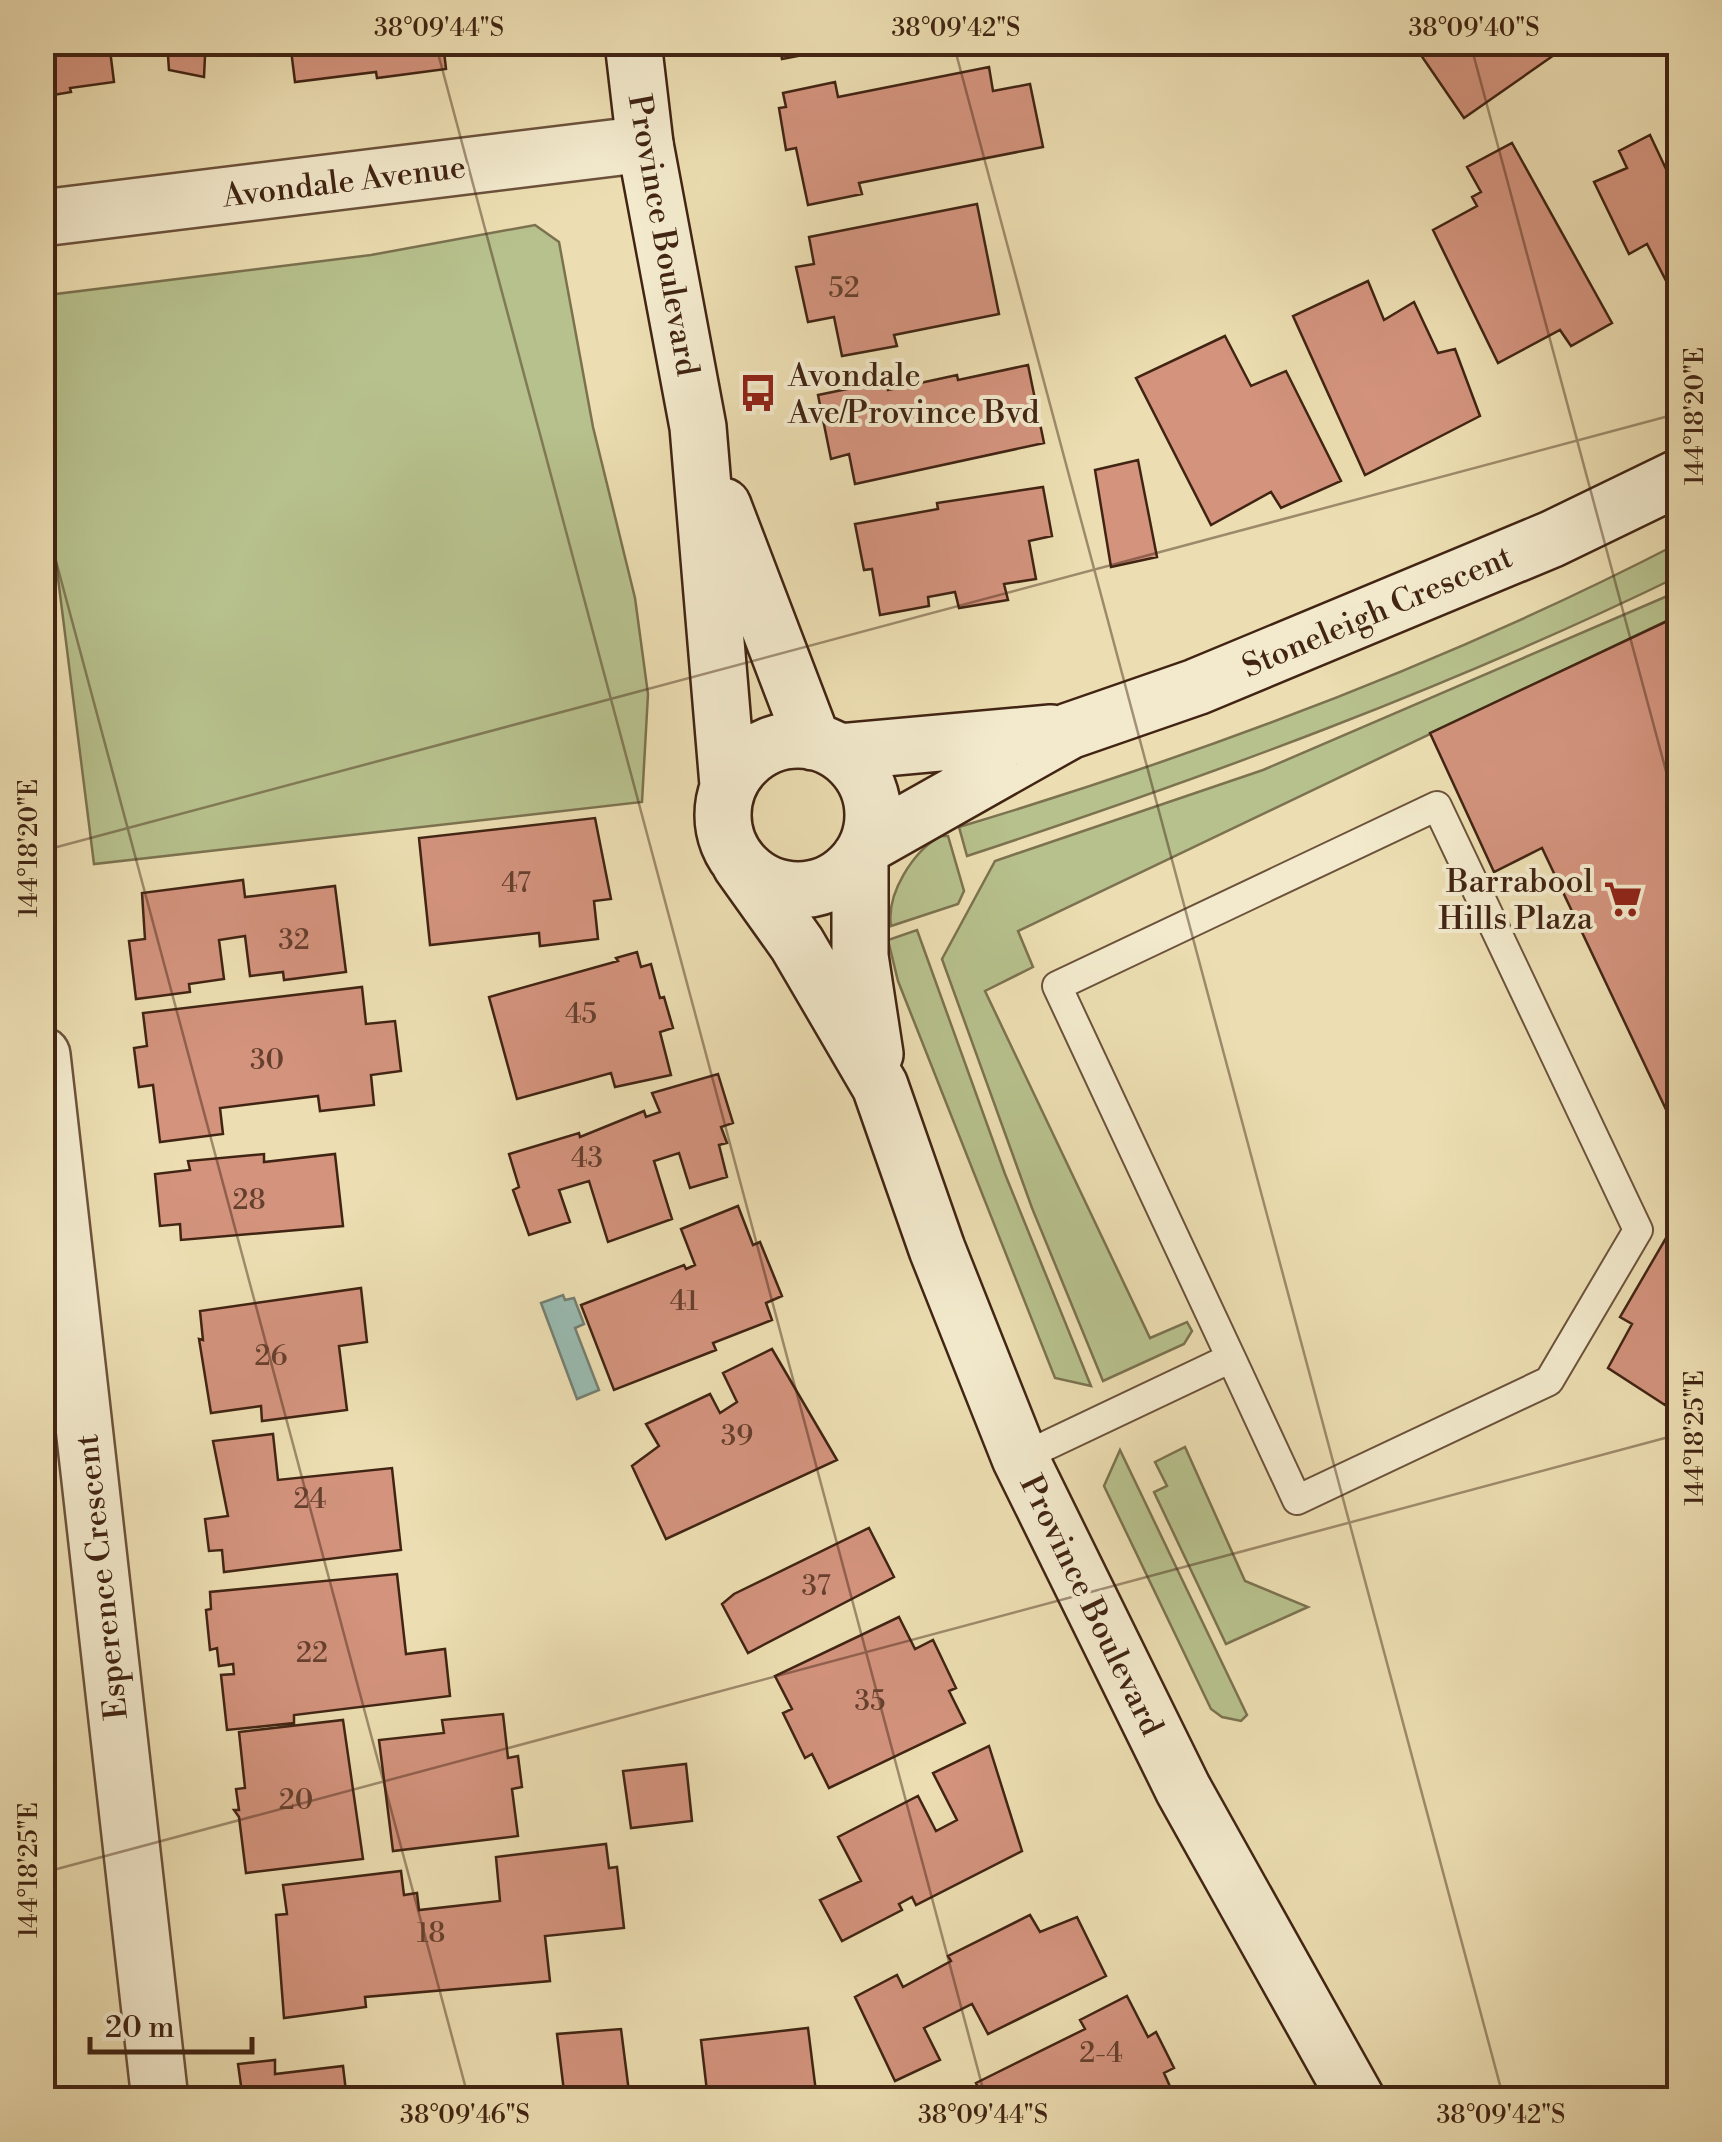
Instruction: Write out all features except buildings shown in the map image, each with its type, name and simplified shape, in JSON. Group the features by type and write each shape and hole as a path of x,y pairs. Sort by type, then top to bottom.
{"street":[{"name":"Province Boulevard","path":"632,42 645,144 698,427 728,785 722,812 726,840 797,944 880,1086 938,1249 1020,1458 1183,1789 1357,2100"},
{"name":"Avondale Avenue","path":"42,218 645,144"},
{"name":"Province Boulevard","path":"698,427 729,525 826,747 859,770 870,794 873,820 864,851 860,956 880,1086"},
{"name":"Stoneleigh Crescent","path":"864,851 1069,731 1196,687 1552,539 1680,477"},
{"name":"Stoneleigh Crescent","path":"826,747 1069,731"},
{"path":"728,785 744,762 767,746 794,739 826,747"},
{"path":"740,864 762,881 788,890 802,890 841,878 864,851"},
{"name":"Esperence Crescent","path":"42,1055 160,2100"}],"lane":[{"path":"1436,806 1638,1230 1548,1381 1297,1500 1231,1358 1057,986 1436,806"},
{"path":"1020,1458 1231,1358"}],"green space":[{"path":"535,225 559,242 593,427 635,598 648,694 642,802 94,864 43,459 42,304 48,295 371,255"},
{"path":"1679,543 1679,576 1505,656 1238,762 967,856 959,827 1144,768 1326,701 1505,627"},
{"path":"1679,591 1679,615 1018,931 1033,967 985,991 1150,1338 1187,1322 1192,1331 1184,1344 1103,1381 1032,1208 942,959 995,861 1263,770"},
{"path":"941,836 948,836 964,891 958,904 891,926 897,887 921,852"},
{"path":"917,930 1005,1174 1091,1386 1055,1378 898,981 888,940"},
{"path":"1185,1447 1245,1581 1308,1607 1226,1644 1154,1492 1167,1486 1155,1462"},
{"path":"1120,1450 1247,1715 1241,1721 1222,1717 1211,1709 1104,1486"}],"water":[{"path":"563,1295 565,1300 574,1298 584,1324 575,1328 599,1390 577,1399 541,1303"}],"place":[{"name":"Avondale Ave/Province Bvd","path":"758,393"},
{"name":"Barrabool Hills Plaza","path":"1623,899"}]}
